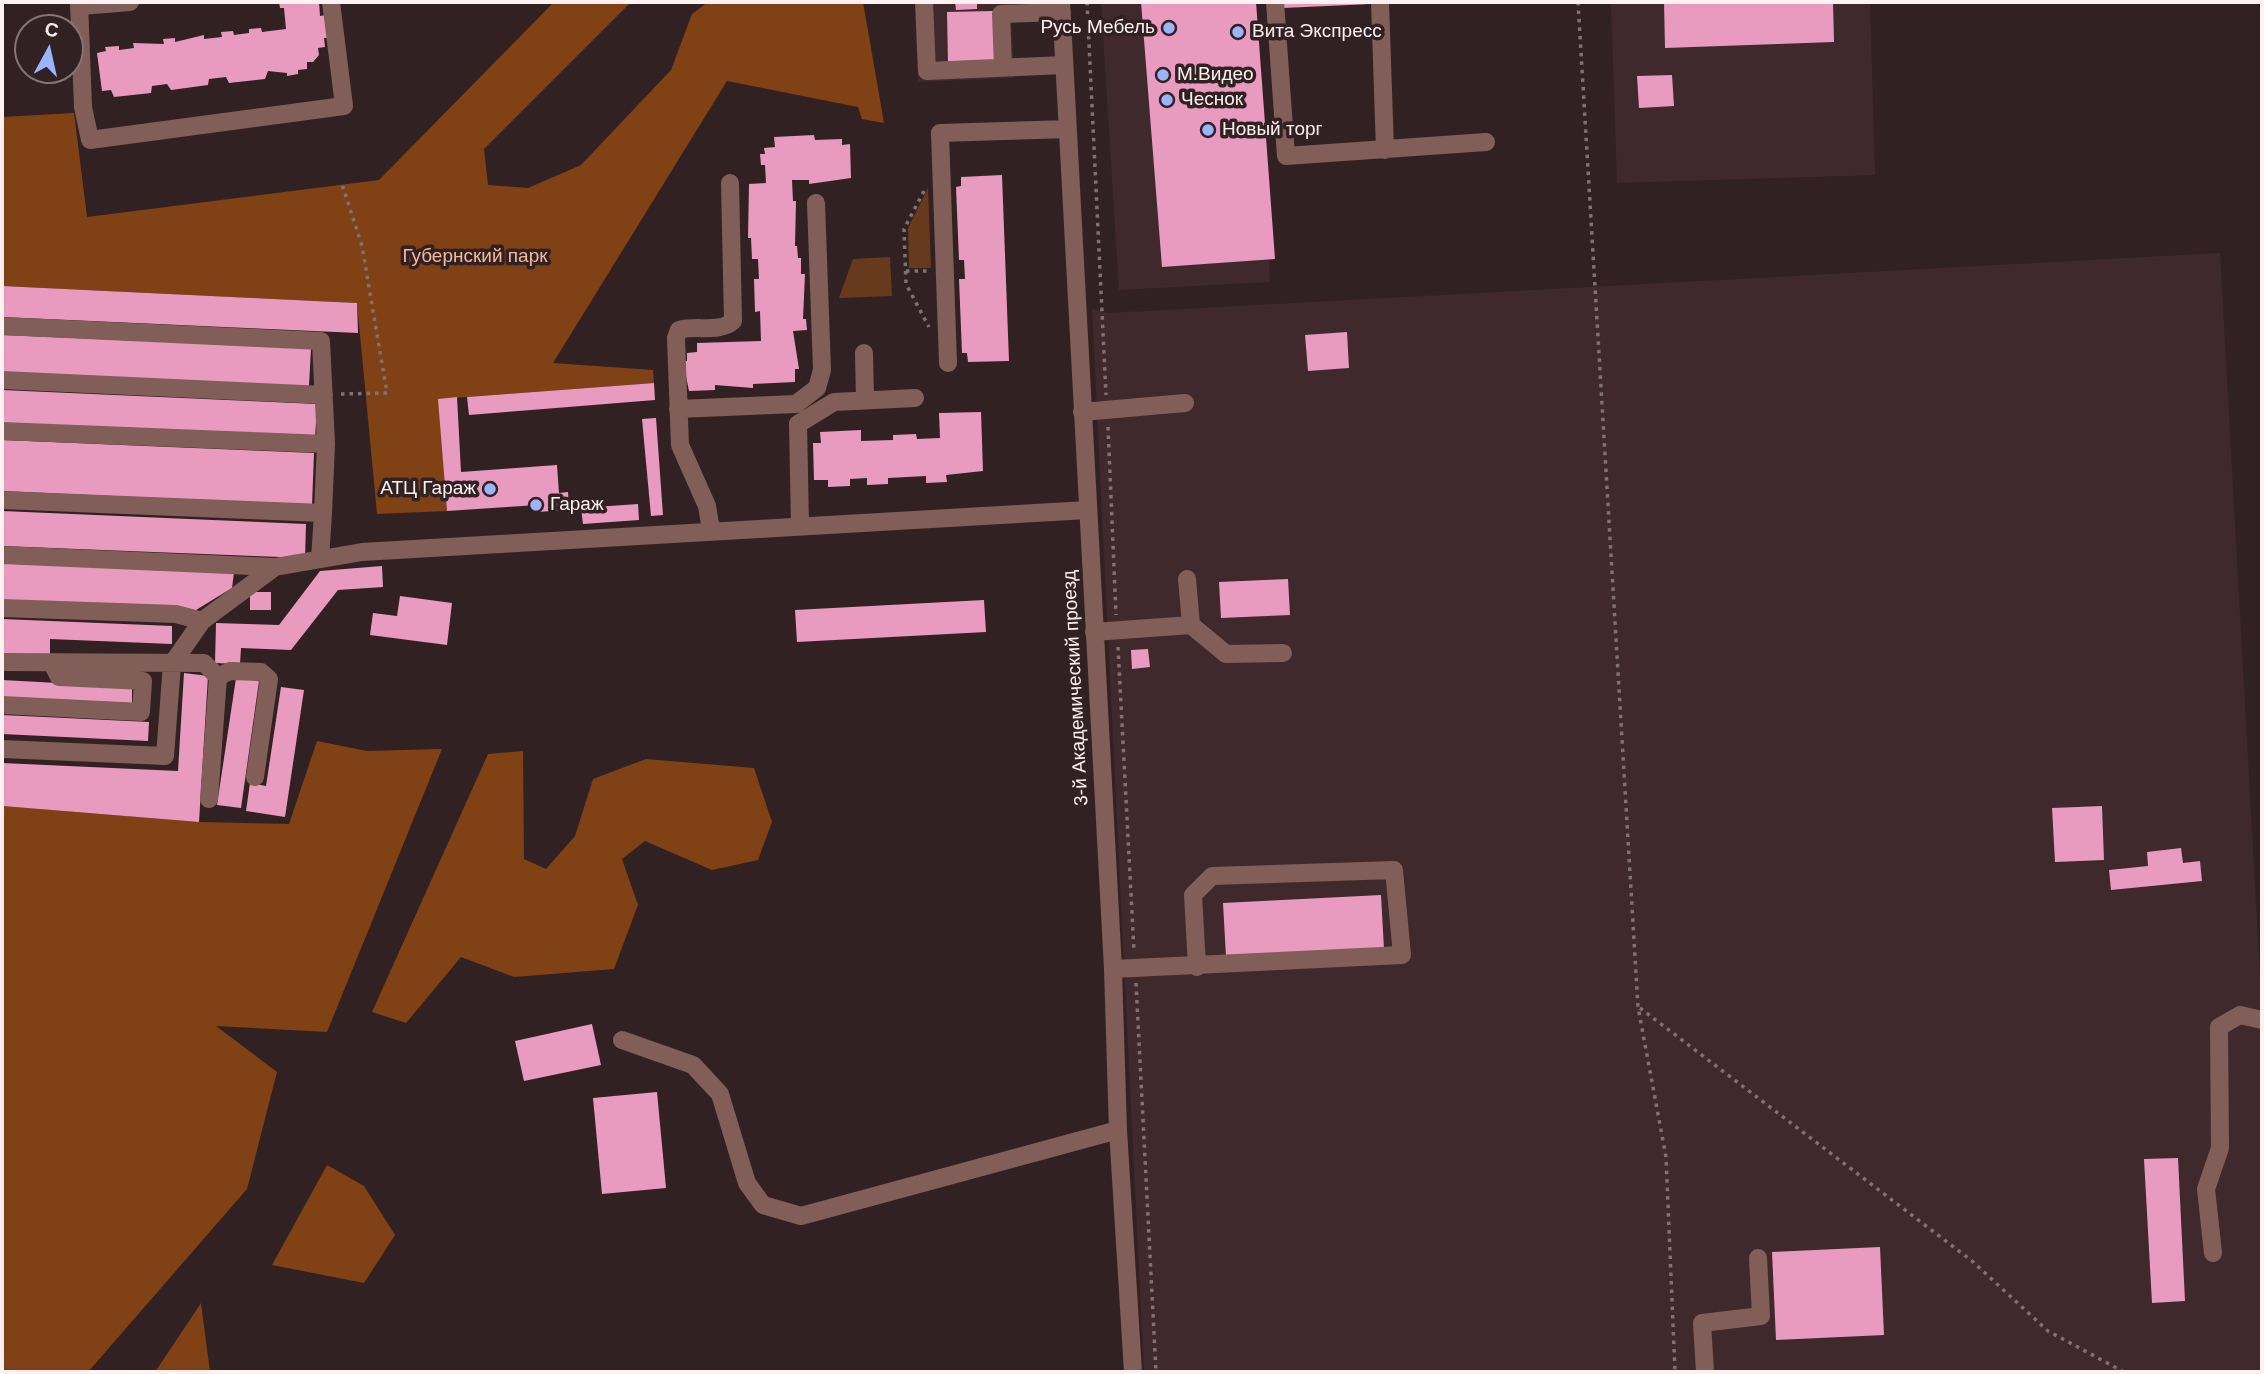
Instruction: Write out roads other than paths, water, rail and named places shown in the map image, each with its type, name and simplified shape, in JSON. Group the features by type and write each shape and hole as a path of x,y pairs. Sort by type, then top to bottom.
{"street":[{"path":"130,2 79,4 83,107 90,140 344,106 331,2"},
{"path":"925,2 928,71 1064,65"},
{"path":"1275,2 1286,156 1486,142"},
{"path":"1380,2 1385,150"},
{"path":"1003,67 1001,14 1061,7"},
{"name":"3-й Академический проезд","path":"1061,7 1113,969 1118,1130 1133,1372"},
{"path":"948,363 940,133 1068,129"},
{"path":"710,530 707,506 681,445 676,338 679,330 730,324 735,315 730,183"},
{"path":"678,410 796,404 817,388 822,370 816,204"},
{"path":"2,326 321,341 326,444 320,559"},
{"path":"864,353 865,400"},
{"path":"2,380 324,395"},
{"path":"800,525 798,424 834,402 915,398"},
{"path":"1082,412 1185,403"},
{"path":"2,431 326,444"},
{"path":"2,499 323,513"},
{"path":"2,555 275,567 362,552 1087,510"},
{"path":"2,749 165,756 172,664 202,621 275,567"},
{"path":"1187,579 1191,625"},
{"path":"2,608 176,614 202,621"},
{"path":"1094,632 1191,625 1226,654 1283,653"},
{"path":"2,662 204,663 218,677 209,799"},
{"path":"2,705 141,712 143,681 59,677 52,663"},
{"path":"218,677 230,671 251,671 261,672 270,680 255,777"},
{"path":"1113,969 1135,966 1197,967 1402,955 1394,870 1212,876 1193,895 1197,967"},
{"path":"2213,1253 2206,1189 2220,1148 2219,1027 2240,1015 2262,1020"},
{"path":"622,1040 693,1065 720,1094 747,1184 763,1205 800,1216 1118,1130"},
{"path":"1705,1372 1702,1323 1760,1316 1758,1258"}],"place":[{"name":"Русь Мебель","path":"1169,28"},
{"name":"Вита Экспресс","path":"1238,32"},
{"name":"М.Видео","path":"1163,75"},
{"name":"Чеснок","path":"1167,100"},
{"name":"Новый торг","path":"1208,130"},
{"name":"АТЦ Гараж","path":"490,489"},
{"name":"Гараж","path":"536,505"}],"park label":[{"name":"Губернский парк","path":"475,257"}]}
